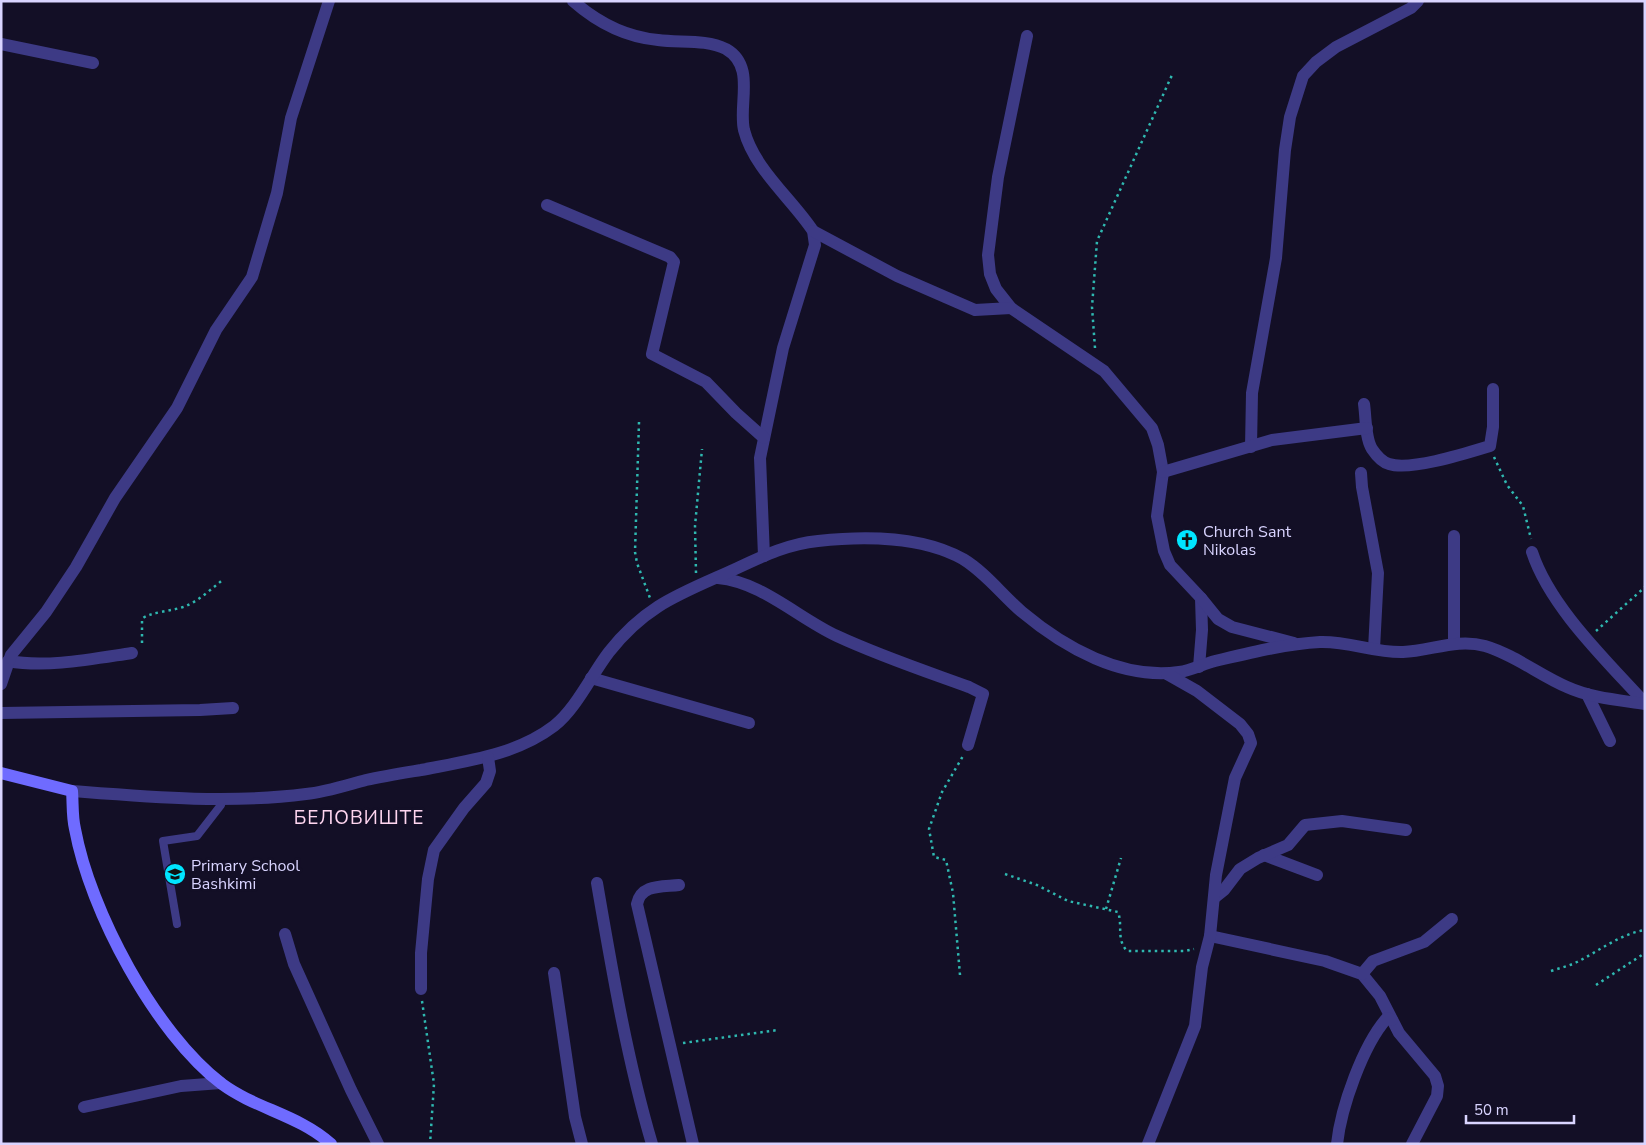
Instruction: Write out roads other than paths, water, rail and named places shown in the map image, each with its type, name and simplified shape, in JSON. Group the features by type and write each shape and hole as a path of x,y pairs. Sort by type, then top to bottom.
{"street":[{"path":"1,684 7,656 46,612 80,560 115,498 177,408 216,330 252,278 278,194 291,118 329,1"},
{"path":"573,1 588,14 628,35 658,40 713,44 737,58 745,80 742,117 745,132 757,159 813,231 896,276 975,310 1011,308"},
{"path":"1251,447 1252,393 1276,258 1285,150 1290,117 1303,76 1316,62 1336,47 1411,8 1418,1"},
{"path":"1027,36 998,177 988,255 990,274 996,289 1011,308 1104,371 1152,428 1158,445 1163,472 1157,516 1164,551 1170,565 1218,619 1232,627 1300,644"},
{"path":"1,44 93,63"},
{"path":"547,205 670,257 674,262 671,279 652,354 706,382 764,438"},
{"path":"764,556 760,458 783,348 815,245 813,231"},
{"path":"1364,404 1370,446 1378,457 1388,464 1406,465 1461,455 1490,446 1493,427 1493,390"},
{"path":"1163,472 1272,440 1305,434 1368,428"},
{"path":"1361,473 1378,573 1374,650"},
{"path":"1454,536 1454,644"},
{"path":"1,773 72,791 166,798 223,798 308,794 372,779 488,757 527,741 553,727 628,630 668,599 764,556 799,544 844,538 889,539 940,550 959,557 972,565 1023,612 1074,648 1126,670 1167,674 1199,668 1213,662 1300,644 1342,642 1374,650 1412,652 1454,644 1484,646 1504,653 1567,687 1587,694 1645,704"},
{"path":"1532,552 1537,567 1551,590 1587,639 1645,704"},
{"path":"716,578 734,579 837,636 984,694 968,745"},
{"path":"1199,668 1202,630 1200,598"},
{"path":"7,656 23,664 132,653"},
{"path":"1148,1144 1195,1026 1216,875 1235,778 1251,742 1248,734 1240,724 1197,691 1167,674"},
{"path":"591,678 749,723"},
{"path":"1587,694 1610,741"},
{"path":"1,713 233,708"},
{"path":"422,989 421,953 424,916 428,878 434,850 464,808 486,783 490,771 488,757"},
{"path":"72,791 74,827 100,910 114,942 130,971 168,1026 186,1048 221,1083 256,1104 289,1116 321,1135 331,1144"},
{"path":"1214,898 1224,890 1240,869 1264,855 1288,845 1305,824 1342,821 1406,830"},
{"path":"1264,855 1317,875"},
{"path":"596,883 612,968 644,1116 652,1144"},
{"path":"679,885 645,890 639,895 637,904 693,1144"},
{"path":"1362,974 1373,960 1424,942 1452,918"},
{"path":"285,934 294,964 351,1090 378,1144"},
{"path":"1208,941 1325,961 1362,974 1380,996 1409,1047 1435,1076 1438,1086 1437,1096 1412,1144"},
{"path":"554,973 575,1117 582,1144"},
{"path":"1337,1144 1346,1100 1372,1041 1387,1018 1392,1020"},
{"path":"84,1107 181,1086 221,1083"}],"lane":[{"path":"177,924 163,841 197,836 221,805 223,798"}],"place":[{"name":"Church Sant Nikolas","path":"1187,540"},
{"name":"Primary School Bashkimi","path":"175,874"}],"district":[{"name":"БЕЛОВИШТЕ","path":"359,817"}]}
